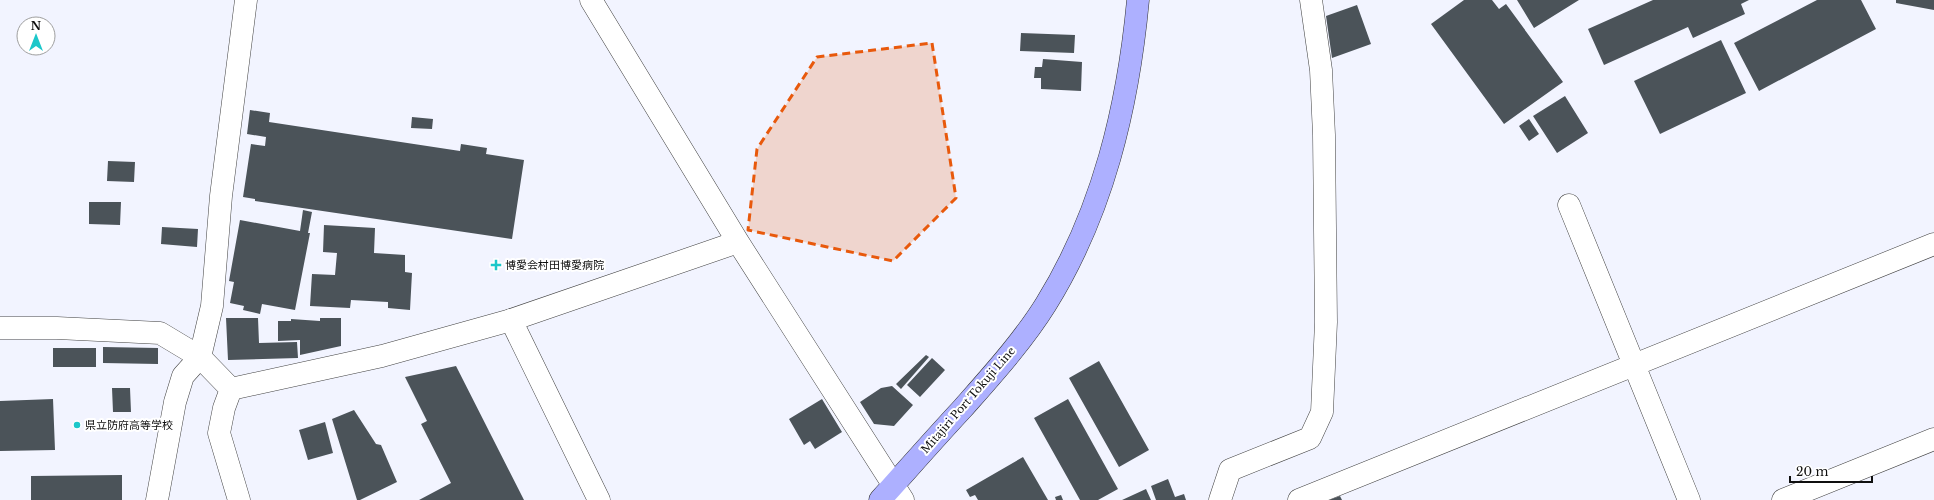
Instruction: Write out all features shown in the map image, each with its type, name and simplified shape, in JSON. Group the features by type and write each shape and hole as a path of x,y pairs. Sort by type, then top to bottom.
{"main road":[{"name":"Mitajiri Port Tokuji Line","path":"892,495 1004,362 1046,304 1075,251 1099,195 1120,120 1138,0"}],"street":[{"path":"158,500 175,402 183,376 200,357 212,306 221,196 246,0"},
{"path":"591,0 892,495"},
{"path":"1220,500 1230,470 1310,438 1322,412 1326,322 1324,135 1321,70 1311,0"},
{"path":"1569,205 1632,364 1689,500"},
{"path":"232,388 382,356 511,320 738,242"},
{"path":"1299,500 1632,364 1932,249"},
{"path":"511,320 599,500"},
{"path":"0,328 57,328 160,333 200,357 232,388"},
{"path":"232,388 224,408 219,433 239,500"},
{"path":"1783,500 1934,439"}],"highlighted area":[{"path":"932,43 956,198 893,261 748,230 757,149 817,57"}],"building":[{"path":"1464,0 1492,0 1499,9 1506,4 1563,82 1504,124 1431,24"},
{"path":"1517,0 1579,0 1534,28"},
{"path":"1653,0 1749,0 1741,4 1745,14 1693,38 1688,27 1604,65 1588,29"},
{"path":"1817,0 1861,0 1876,29 1759,91 1734,43"},
{"path":"1896,0 1934,0 1934,10 1896,3"},
{"path":"1357,5 1371,44 1332,58 1326,16"},
{"path":"1021,33 1075,35 1074,53 1020,51"},
{"path":"1721,40 1746,93 1660,134 1634,81"},
{"path":"1043,59 1082,62 1081,91 1041,89 1041,78 1034,78 1035,67 1042,67"},
{"path":"1565,96 1588,133 1557,153 1533,116"},
{"path":"250,110 270,113 269,122 460,151 461,144 487,148 486,154 524,160 512,239 255,201 255,199 243,197 251,144 265,146 266,137 247,134"},
{"path":"412,117 433,119 432,129 411,128"},
{"path":"1529,119 1539,134 1529,141 1519,126"},
{"path":"108,161 135,162 134,182 107,181"},
{"path":"89,202 121,202 120,225 89,224"},
{"path":"303,210 312,212 308,233 310,233 295,310 262,304 260,314 243,310 244,306 230,303 234,282 229,281 240,220 300,231"},
{"path":"324,225 375,228 374,253 405,255 405,272 412,273 410,310 388,308 388,302 351,300 350,308 310,306 312,274 335,275 337,253 323,252"},
{"path":"162,227 198,229 197,247 161,244"},
{"path":"226,318 258,318 259,343 297,342 298,358 228,360"},
{"path":"320,318 341,318 341,346 300,355 300,340 278,341 278,321 291,321 291,319 320,321"},
{"path":"103,347 158,348 158,364 103,363"},
{"path":"53,348 96,348 96,367 53,367"},
{"path":"926,355 929,357 901,389 896,384"},
{"path":"932,358 945,370 920,397 907,385"},
{"path":"1099,361 1149,450 1119,467 1069,378"},
{"path":"456,366 524,500 419,500 451,483 421,424 427,421 405,377"},
{"path":"892,386 913,405 894,426 874,424 860,402 881,388"},
{"path":"112,388 130,388 131,412 113,412"},
{"path":"53,399 55,450 0,451 0,401"},
{"path":"822,399 842,432 815,449 810,441 804,445 789,419"},
{"path":"1068,399 1118,489 1098,500 1080,500 1034,418"},
{"path":"354,410 376,444 381,445 397,482 360,500 357,500 332,419"},
{"path":"325,422 333,453 308,460 299,430"},
{"path":"1023,457 1048,500 978,500 975,495 970,497 966,490"},
{"path":"122,475 122,500 31,500 31,476"},
{"path":"1168,479 1175,497 1184,494 1186,500 1156,500 1151,486"},
{"path":"1146,489 1151,500 1122,500"},
{"path":"1061,495 1063,500 1056,500 1055,497"},
{"path":"1340,496 1342,500 1329,500"}],"place":[{"name":"博愛会村田博愛病院","path":"496,265"},
{"name":"県立防府高等学校","path":"77,425"}]}
